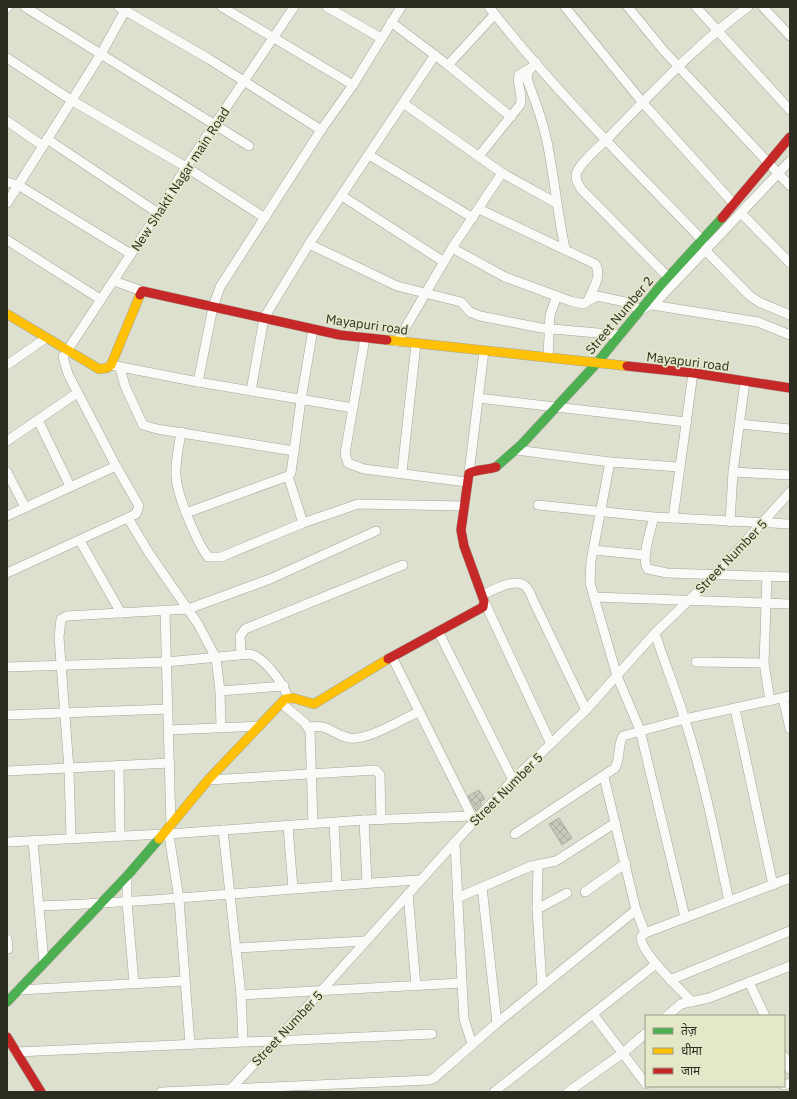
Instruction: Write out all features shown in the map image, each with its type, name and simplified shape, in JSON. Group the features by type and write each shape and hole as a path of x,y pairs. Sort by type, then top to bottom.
{"street":[{"path":"25,7 249,146"},
{"path":"222,7 353,85"},
{"name":"New Shakti Nagar main Road","path":"67,351 100,299 114,281 130,254 158,214 186,167 275,38 294,7"},
{"path":"327,7 381,38"},
{"path":"198,382 213,307 230,271 266,218 321,130 353,85 401,7"},
{"path":"565,7 643,102 734,204"},
{"path":"628,7 679,68 790,186"},
{"path":"696,7 790,110"},
{"path":"668,278 581,189 576,180 576,174 579,168 643,102 717,30 748,7"},
{"path":"763,7 790,36"},
{"path":"7,203 101,54 124,8 321,130"},
{"path":"448,64 492,11 533,65 606,140 750,296 759,302 790,315"},
{"path":"391,22 448,64 511,117"},
{"path":"252,391 264,318 309,244 436,55"},
{"path":"7,58 71,100 186,167 266,218"},
{"path":"479,156 521,103 518,84 519,75 533,65"},
{"path":"533,65 528,72 527,79 548,144 556,203 565,248"},
{"path":"403,103 502,173 556,203"},
{"path":"7,121 45,142 158,214"},
{"name":"Street Number 2","path":"468,478 475,470 488,470 498,466 516,450 596,364 668,278 704,246 734,204 790,137"},
{"path":"369,154 473,218"},
{"path":"452,248 505,277 577,303 583,304 597,296 609,297 641,310 658,300 704,246 741,213 790,161"},
{"path":"397,342 452,248 502,173"},
{"path":"7,182 18,185 130,254"},
{"path":"342,196 444,262"},
{"path":"479,208 591,261 597,267 598,277 588,301"},
{"path":"741,213 790,263"},
{"path":"7,240 100,299"},
{"path":"309,244 397,286 461,302 470,312 480,316 550,329 620,335"},
{"path":"114,281 142,291 116,367 143,425 157,429 294,451"},
{"name":"Mayapuri road","path":"142,291 313,329 364,338 548,357 596,364 693,373 790,388"},
{"path":"548,357 552,308 557,296"},
{"path":"652,304 758,322 790,335"},
{"path":"7,314 99,369 116,367 353,408"},
{"path":"186,513 288,476 291,473 300,400 313,329"},
{"path":"7,365 46,338"},
{"path":"364,338 346,454 348,463 364,469 468,478"},
{"path":"402,472 416,344"},
{"path":"484,350 462,530 464,546 483,598 551,744"},
{"path":"7,573 136,514 139,506 77,393 63,362 63,357 67,351"},
{"path":"673,518 693,373"},
{"path":"730,522 733,472 745,381"},
{"path":"7,441 77,393"},
{"path":"478,398 686,422"},
{"path":"38,420 70,486"},
{"path":"740,424 790,428"},
{"path":"181,432 175,474 177,488 186,513 204,552 208,557 221,557 303,523 358,504 465,501"},
{"path":"516,450 610,462 679,467"},
{"path":"610,462 589,574 594,597 617,676 640,730 685,917"},
{"path":"7,516 116,466"},
{"path":"7,472 25,507"},
{"path":"733,472 790,475"},
{"path":"288,476 303,523"},
{"name":"Street Number 5","path":"230,1090 321,992 455,842 472,819 586,710 655,633 762,524 790,492"},
{"path":"538,504 654,517 762,524 790,524"},
{"path":"654,517 645,555 646,567 655,571 790,577"},
{"path":"128,518 149,553 198,624 216,658 220,691 221,727"},
{"path":"71,838 59,637 60,619 68,616 188,610 270,579 376,531"},
{"path":"80,540 121,613"},
{"path":"593,550 645,555"},
{"path":"241,654 240,636 245,629 402,565"},
{"path":"767,576 764,662 770,701"},
{"path":"483,598 510,584 520,583 524,585 533,600 586,710"},
{"path":"594,597 790,604"},
{"path":"285,700 314,704 392,657 480,610 484,604 483,598"},
{"path":"165,612 170,763 167,831 180,899 184,955 184,981 188,996 190,1044"},
{"path":"439,633 513,780"},
{"path":"655,633 664,664 685,719 708,806 729,901"},
{"path":"7,667 166,662 216,658 241,654 257,656 284,686 285,700 308,726 311,738 313,824"},
{"path":"7,842 120,836 167,831 223,830 288,826 364,820 472,819 392,657"},
{"path":"696,662 764,662"},
{"path":"220,691 284,686"},
{"path":"515,834 550,810 604,777 617,765 620,741 623,736 640,730 685,719 786,697 790,729"},
{"path":"7,1002 127,876 167,831 208,780 285,700"},
{"path":"7,715 168,709"},
{"path":"734,709 773,885"},
{"path":"308,726 324,726 346,738 359,738 418,712"},
{"path":"169,730 259,726"},
{"path":"7,771 170,763"},
{"path":"119,766 120,836"},
{"path":"208,780 374,769 378,770 380,775 381,820"},
{"path":"604,777 626,863 636,910 645,932"},
{"path":"364,820 367,883"},
{"path":"334,823 337,885"},
{"path":"457,898 538,865 562,859 615,823"},
{"path":"288,826 293,889"},
{"path":"223,830 241,995 243,1041"},
{"path":"33,841 44,963"},
{"path":"455,842 464,1019 472,1044"},
{"path":"585,892 626,863"},
{"path":"538,865 537,909 542,986"},
{"path":"127,876 127,902 134,983"},
{"path":"692,1002 656,964 642,943 641,936 645,932 790,878"},
{"path":"40,906 180,899 337,885 421,880"},
{"path":"482,887 497,1022"},
{"path":"537,909 567,893"},
{"path":"408,894 416,986"},
{"path":"160,1092 345,1088 391,1082 423,1081 434,1078 497,1022 636,910"},
{"path":"670,980 788,932 790,941"},
{"path":"7,939 8,949"},
{"path":"236,948 366,941"},
{"path":"494,1092 656,964"},
{"path":"667,1015 681,1004 709,998 790,966"},
{"path":"18,990 184,981"},
{"path":"750,982 765,1015"},
{"path":"241,995 462,984"},
{"path":"593,1014 645,1083"},
{"path":"16,1052 432,1034"},
{"path":"568,1092 623,1052 645,1034"},
{"path":"7,1037 41,1092"},
{"path":"785,1058 790,1069"},
{"path":"391,1082 391,1092"}],"building":[{"path":"479,790 485,799 480,802 482,804 476,811 468,796"},
{"path":"559,818 572,838 562,845 549,824"}],"traffic: fast":[{"path":"496,467 522,444 596,364 661,285 722,218"},
{"path":"7,1002 127,876 159,839"}],"traffic: slow":[{"path":"7,314 99,369 107,368 111,365 140,295"},
{"path":"387,340 627,366"},
{"path":"159,839 208,780 285,699 293,698 314,704 388,659"}],"traffic: jam":[{"path":"722,218 790,137"},
{"path":"140,295 142,291 340,335 387,340"},
{"path":"627,366 693,373 790,388"},
{"path":"388,659 483,607 484,601 464,546 461,530 469,473 496,467"},
{"path":"7,1037 41,1092"}]}
